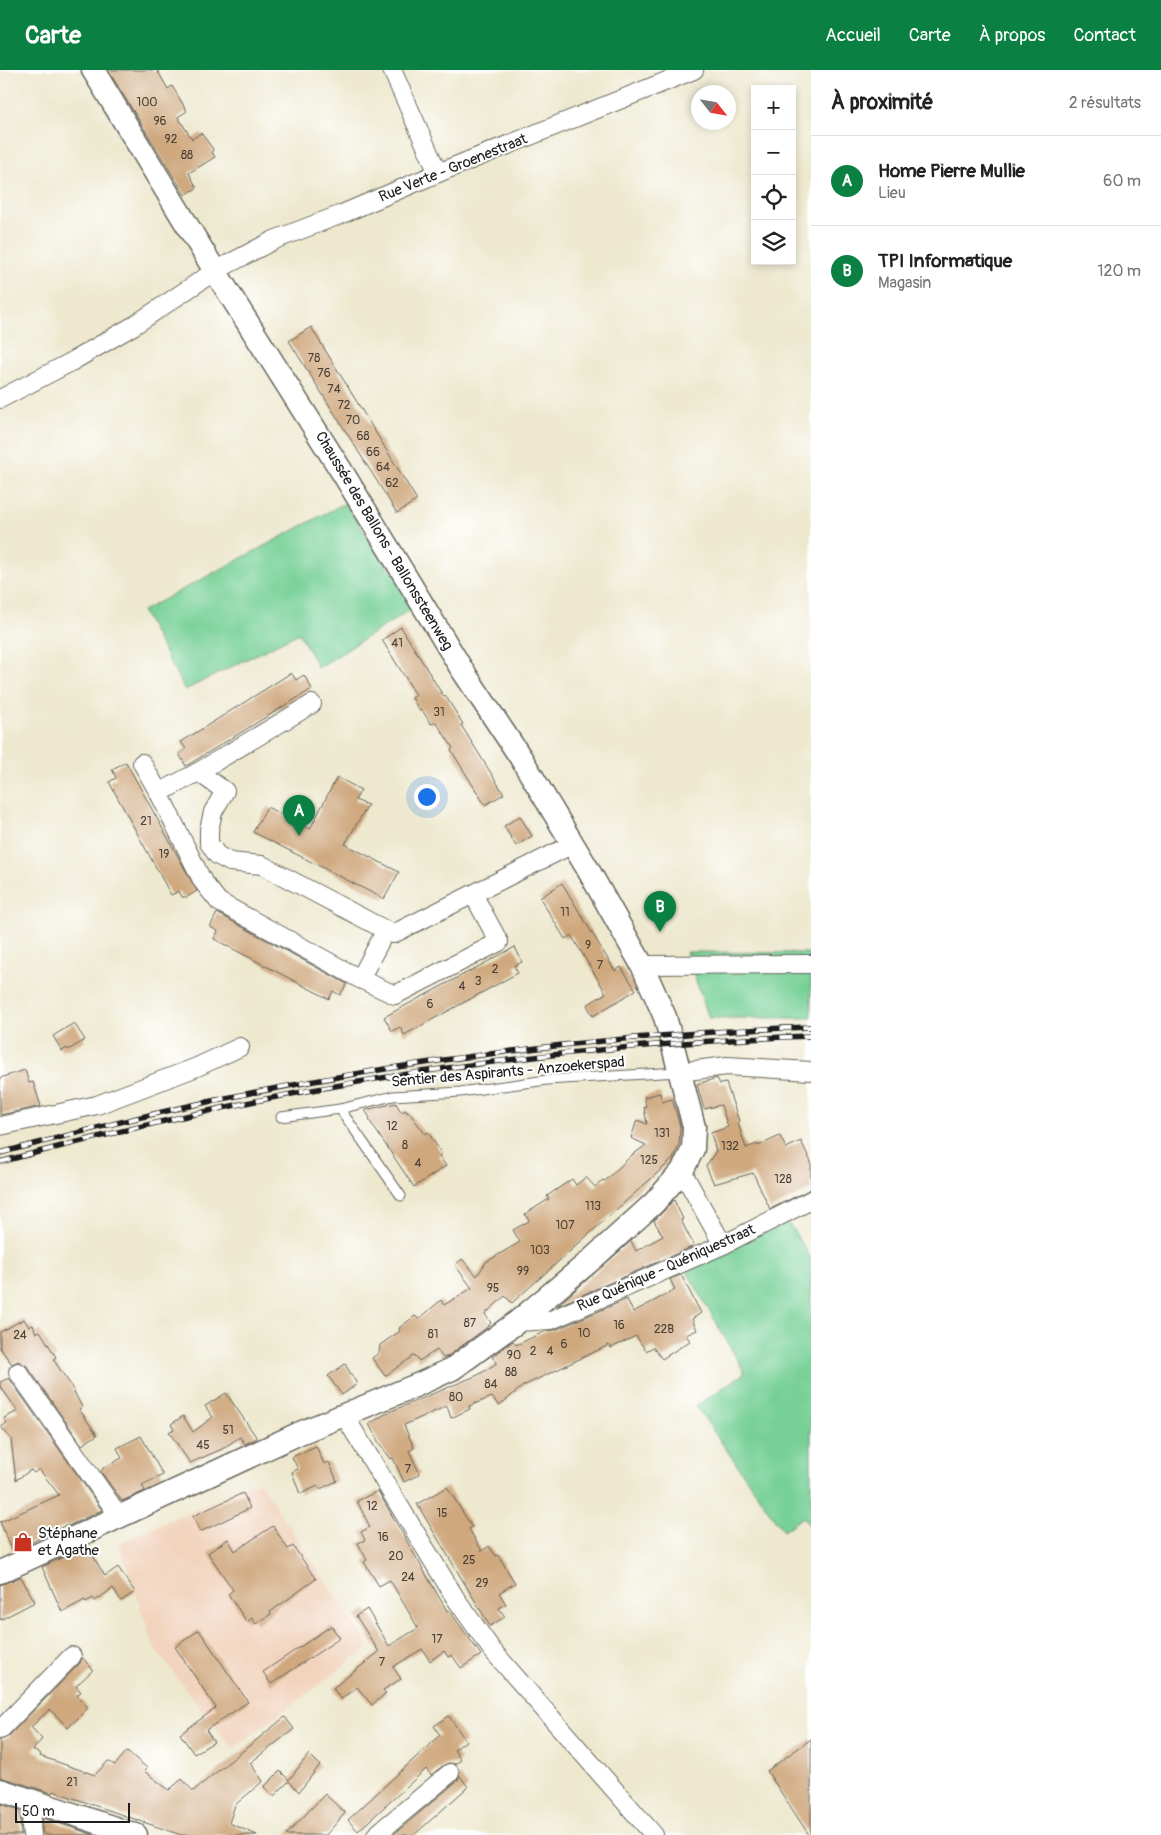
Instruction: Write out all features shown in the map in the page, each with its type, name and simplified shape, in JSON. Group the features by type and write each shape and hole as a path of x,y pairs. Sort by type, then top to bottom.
{"street":[{"name":"Chaussée des Ballons - Ballonssteenweg","path":"0,1572 119,1516 344,1415 452,1369 518,1322 647,1210 682,1171 693,1149 694,1127 665,1017 642,964 521,758 461,668 93,70"},
{"path":"392,70 438,173"},
{"name":"Rue Verte - Groenestraat","path":"0,399 71,362 133,326 215,271 274,240 694,70"},
{"path":"159,793 312,704"},
{"path":"142,763 203,882 219,902 360,979 395,995 498,942 473,894"},
{"path":"198,772 226,791 213,812 209,830 208,843 217,855 230,862 262,865 393,934 573,844"},
{"path":"360,979 386,930"},
{"path":"642,964 811,964"},
{"path":"0,1126 97,1105 197,1067 240,1048"},
{"path":"679,1072 727,1066 811,1071"},
{"path":"682,1171 723,1245"},
{"name":"Rue Quénique - Quéniquestraat","path":"518,1322 551,1320 723,1245 811,1200"},
{"path":"18,1372 119,1516"},
{"path":"344,1415 456,1599 492,1650 654,1835"},
{"path":"0,1730 72,1656"},
{"path":"376,1835 450,1774"},
{"path":"0,1790 136,1835"},
{"path":"32,1835 31,1826 34,1802"}],"lane":[{"name":"Sentier des Aspirants - Anzoekerspad","path":"281,1117 340,1109 392,1096 460,1092 547,1080 679,1072"},
{"path":"340,1109 402,1196"}],"shaded area":[{"path":"259,1481 369,1647 233,1749 154,1648 119,1543"}],"green space":[{"path":"345,503 389,569 429,598 318,668 299,633 185,690 142,611"},
{"path":"686,952 811,953 811,1018 709,1018"},
{"path":"786,1219 811,1258 811,1527 803,1517 783,1531 696,1406 745,1373 685,1268"}],"building":[{"path":"108,70 157,70 168,89 172,86 187,111 178,117 192,139 201,133 213,149 212,152 215,157 189,173 197,188 185,195"},
{"path":"311,327 417,500 397,513 289,341"},
{"path":"401,627 463,724 461,725 504,794 485,805 436,722 431,724 422,710 419,710 412,698 416,695 382,640"},
{"path":"291,673 296,680 304,675 312,689 186,766 179,754 186,749 181,742"},
{"path":"126,762 197,891 187,897 182,897 179,891 171,895 109,782 116,778 112,769"},
{"path":"337,777 361,790 355,800 368,805 345,844 399,872 384,899 253,832 267,807 310,829"},
{"path":"520,816 532,836 516,846 504,826"},
{"path":"562,883 615,971 621,967 636,990 593,1016 587,1005 606,993 571,935 565,939 540,898"},
{"path":"217,913 347,984 340,995 333,991 329,999 214,939 218,931 210,927"},
{"path":"515,947 522,962 514,966 518,973 404,1035 400,1027 392,1031 384,1017"},
{"path":"74,1023 85,1040 68,1050 67,1048 62,1051 53,1036"},
{"path":"25,1070 29,1083 33,1082 41,1106 0,1115 0,1078"},
{"path":"717,1078 720,1084 726,1083 739,1121 736,1124 738,1123 746,1148 757,1144 758,1146 780,1136 786,1148 801,1141 811,1162 811,1189 770,1209 753,1173 714,1184 706,1166 716,1151 711,1133 728,1127 721,1105 704,1109 697,1084"},
{"path":"660,1093 662,1102 672,1099 680,1126 679,1145 673,1159 512,1303 505,1296 485,1314 491,1323 486,1328 448,1356 443,1358 437,1350 419,1361 415,1355 385,1376 372,1358 379,1353 380,1345 400,1331 399,1328 415,1316 419,1319 441,1300 444,1305 472,1288 455,1265 462,1259 477,1276 486,1262 520,1242 513,1230 529,1221 525,1214 549,1199 547,1196 572,1179 576,1185 586,1177 595,1187 603,1180 605,1181 631,1156 646,1145 631,1138 637,1120 647,1124 644,1097"},
{"path":"396,1103 401,1112 406,1110 407,1113 409,1112 425,1134 428,1132 442,1154 439,1156 446,1166 414,1187 369,1120 370,1118 365,1110"},
{"path":"674,1200 683,1219 681,1220 694,1246 557,1306 631,1241 636,1251 663,1236 654,1221"},
{"path":"681,1275 701,1313 692,1319 697,1330 686,1335 690,1341 662,1359 653,1347 646,1351 636,1336 611,1348 609,1345 523,1386 499,1406 492,1397 469,1406 470,1409 451,1418 447,1406 404,1425 414,1448 409,1451 420,1474 404,1482 393,1458 391,1459 379,1443 369,1424 387,1413 478,1375 497,1363 492,1357 513,1341 516,1345 627,1299 633,1312 675,1290 670,1279"},
{"path":"24,1319 29,1327 33,1325 36,1333 40,1331 56,1357 53,1359 70,1384 82,1407 79,1409 97,1435 82,1445 27,1366 18,1361 12,1364 0,1348 0,1332"},
{"path":"345,1364 357,1384 342,1395 328,1376"},
{"path":"9,1378 102,1510 66,1527 66,1525 13,1552 0,1522 59,1495 39,1469 34,1473 31,1470 16,1480 11,1439 1,1427 7,1423 4,1418 18,1411 0,1386 0,1382"},
{"path":"226,1393 257,1438 245,1444 240,1437 222,1449 190,1463 169,1432 174,1429 171,1424 183,1416 193,1432 213,1417 205,1406"},
{"path":"141,1436 163,1475 142,1485 145,1491 122,1501 101,1472 103,1468 122,1458 117,1448"},
{"path":"316,1446 324,1464 329,1462 337,1481 320,1489 318,1486 300,1494 292,1472 298,1469 292,1457"},
{"path":"447,1487 472,1527 469,1529 482,1551 489,1546 496,1556 498,1555 515,1583 499,1593 506,1604 499,1608 505,1617 490,1626 417,1504"},
{"path":"378,1491 447,1611 449,1610 481,1655 461,1668 452,1655 448,1657 444,1651 430,1661 422,1649 393,1667 401,1679 383,1690 386,1693 372,1705 357,1687 341,1699 333,1688 379,1652 356,1616 367,1609 389,1646 418,1628 390,1580 379,1586 364,1562 367,1560 358,1543 365,1540 361,1532 370,1527 357,1501"},
{"path":"243,1493 250,1508 200,1532 193,1516"},
{"path":"273,1526 288,1549 293,1546 316,1579 256,1624 252,1618 247,1622 228,1594 233,1590 208,1553 228,1539 235,1551"},
{"path":"87,1546 105,1576 118,1567 135,1592 121,1601 113,1588 95,1601 93,1598 86,1602 85,1600 62,1612 42,1567"},
{"path":"21,1577 35,1602 0,1620 0,1585"},
{"path":"331,1626 340,1638 271,1684 263,1672"},
{"path":"199,1630 248,1702 206,1730 214,1742 194,1754 180,1734 216,1708 175,1647"},
{"path":"82,1657 93,1670 76,1686 81,1692 77,1695 88,1708 68,1728 50,1709 31,1727 42,1739 33,1750 41,1754 40,1756 95,1775 108,1761 115,1765 127,1751 147,1768 144,1771 169,1790 182,1779 193,1791 285,1717 294,1729 250,1763 263,1781 235,1805 229,1823 257,1835 181,1835 53,1791 52,1793 0,1777 0,1740 8,1737 80,1663"},
{"path":"449,1716 466,1741 454,1750 461,1760 455,1764 449,1763 444,1765 431,1775 426,1769 358,1831 348,1820 440,1735 434,1726"},
{"path":"811,1739 811,1835 809,1835 767,1771"},
{"path":"309,1754 320,1765 299,1792 289,1781 274,1796 264,1787 280,1771 289,1780"},
{"path":"460,1776 468,1787 414,1835 393,1835 457,1781"},
{"path":"325,1794 345,1813 326,1835 286,1835"},
{"path":"0,1804 20,1810 21,1835 0,1835"},
{"path":"43,1818 94,1835 45,1835 42,1831"}],"railway":[{"path":"0,1153 211,1101 383,1069 525,1049 596,1042 739,1030 811,1027"},
{"path":"0,1162 241,1104 382,1078 453,1067 596,1050 739,1039 811,1036"}],"place":[{"name":"Home Pierre Mullie","path":"299,836"},
{"name":"TPI Informatique","path":"660,932"},
{"name":"Stéphane et Agathe","path":"23,1542"}]}
